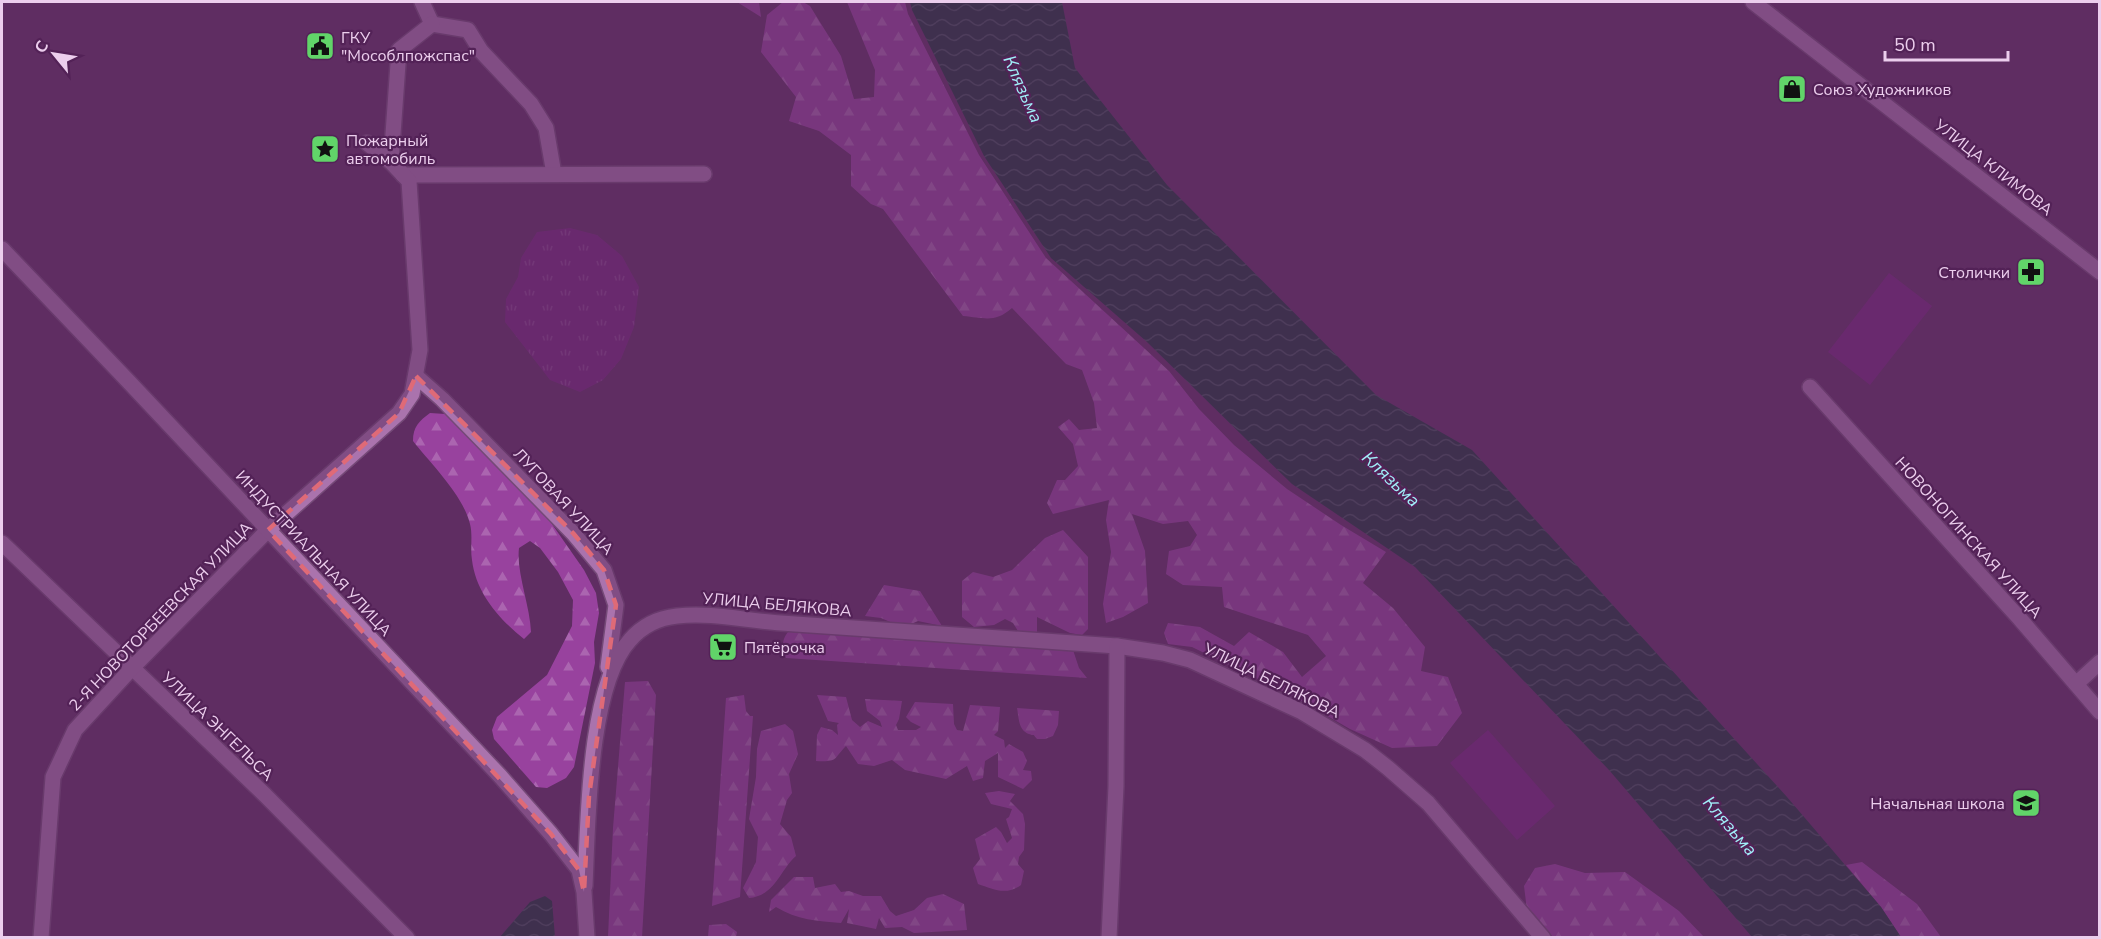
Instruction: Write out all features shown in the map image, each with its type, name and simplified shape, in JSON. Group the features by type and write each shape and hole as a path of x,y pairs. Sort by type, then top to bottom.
{"street":[{"path":"422,2 432,24"},
{"name":"УЛИЦА КЛИМОВА","path":"1753,2 2100,273"},
{"path":"392,162 399,50 432,24 468,30 481,51 531,104 546,128 554,174"},
{"path":"268,530 399,413 412,394 420,350 409,181 392,162 367,143"},
{"path":"403,175 704,174"},
{"name":"ИНДУСТРИАЛЬНАЯ УЛИЦА","path":"2,249 522,800 579,870 584,892"},
{"name":"ЛУГОВАЯ УЛИЦА","path":"416,376 442,399 565,525 604,570 616,605 606,682"},
{"name":"НОВОНОГИНСКАЯ УЛИЦА","path":"1810,387 2020,619 2100,712"},
{"name":"2-Я НОВОТОРБЕЕВСКАЯ УЛИЦА","path":"41,938 53,777 75,730 132,668 268,530"},
{"name":"УЛИЦА ЭНГЕЛЬСА","path":"2,543 265,795 407,938"},
{"name":"УЛИЦА БЕЛЯКОВА","path":"584,892 589,796 606,682 621,652 640,630 653,621 680,615 714,614 779,623 1117,646 1190,660 1302,712 1365,750 1388,768 1428,803 1543,938"},
{"path":"1109,938 1116,786 1117,646"},
{"path":"2076,684 2100,662"},
{"path":"584,892 587,938"}],"highlighted area":[{"path":"416,376 573,533 604,570 616,605 589,796 584,892 579,870 551,834 268,530 399,413"}],"green space":[{"path":"737,2 759,2 761,17"},
{"path":"783,2 803,2 810,6 841,56 854,99 874,97 875,70 847,2 905,2 908,14 979,155 1046,258 1169,371 1199,409 1234,445 1287,489 1386,552 1363,583 1393,608 1425,647 1421,671 1448,677 1462,713 1437,746 1392,748 1350,729 1291,695 1192,647 1168,644 1164,633 1168,623 1200,627 1234,646 1249,632 1283,652 1302,677 1326,656 1308,635 1224,607 1222,587 1183,585 1166,574 1169,551 1190,546 1197,535 1188,521 1163,524 1132,514 1145,551 1148,603 1123,617 1106,623 1103,604 1111,552 1106,520 1109,500 1053,514 1047,503 1057,480 1065,480 1078,466 1073,444 1058,427 1069,419 1079,430 1097,428 1094,403 1082,370 1066,364 1012,308 995,318 963,316 883,209 871,204 851,186 851,155 819,131 789,121 796,97 761,52 767,15"},
{"path":"570,228 597,235 622,256 639,287 634,327 621,359 603,380 580,392 550,380 505,322 506,299 518,277 521,258 537,232"},
{"path":"1889,273 1932,306 1870,385 1828,352"},
{"path":"430,413 445,414 547,517 584,570 596,593 599,613 594,642 595,663 574,767 566,778 547,788 536,787 494,739 492,730 497,717 547,675 572,626 573,600 558,572 540,548 530,541 519,548 519,557 531,632 524,639 490,604 474,572 471,556 471,528 461,502 413,441 417,425"},
{"path":"1063,530 1088,557 1088,629 1082,635 1070,633 1037,617 1037,634 1018,631 1013,623 1005,619 994,625 974,627 962,617 962,581 973,572 993,577 1012,570 1045,538"},
{"path":"884,585 920,591 942,626 918,621 909,625 895,624 881,618 865,616"},
{"path":"791,629 1072,647 1079,668 1087,678 786,658 783,642"},
{"path":"648,681 656,695 642,937 608,937 613,828 625,682"},
{"path":"744,695 746,711 753,716 740,897 712,906 726,698"},
{"path":"817,695 846,697 852,720 860,727 868,721 882,727 880,721 867,711 865,699 902,701 896,725 898,730 916,730 921,727 906,717 915,702 953,704 954,724 957,730 963,731 970,705 1000,707 998,731 994,735 1004,740 1005,748 1009,744 1023,752 1027,761 1023,770 1031,771 1032,780 1023,789 998,777 998,753 985,761 983,778 973,781 967,766 946,779 905,770 892,760 874,766 858,764 846,746 832,760 816,761 817,735 821,727 832,730 838,735 837,725 839,723 828,721"},
{"path":"1017,708 1059,711 1058,725 1053,736 1037,739 1034,735 1025,732 1020,723"},
{"path":"785,724 793,731 798,754 789,774 792,793 787,800 780,824 791,837 796,856 771,887 758,896 749,898 743,888 756,862 758,837 749,819 756,777 757,749 761,731"},
{"path":"1488,730 1555,806 1517,840 1450,763"},
{"path":"999,791 1015,794 1010,801 1023,814 1025,824 1024,850 1019,857 1018,864 1024,871 1021,885 1005,891 978,884 973,868 980,859 975,839 996,827 1007,843 1012,838 1006,819 1012,809 991,804 985,793"},
{"path":"1862,862 1917,904 1941,937 1901,937 1881,907 1846,865"},
{"path":"1555,864 1585,873 1625,872 1679,911 1704,937 1553,937 1527,910 1524,886 1535,868"},
{"path":"794,877 813,877 815,888 835,884 841,892 881,896 896,916 914,910 927,898 943,894 964,904 967,930 914,933 902,927 885,928 879,918 876,929 847,923 849,909 841,923 800,917 776,907 769,912 771,900"},
{"path":"726,924 737,932 736,937 708,937 709,925"}],"water":[{"name":"Клязьма","path":"910,2 1062,2 1075,68 1167,185 1376,395 1472,450 1787,797 1881,907 1901,937 1752,937 1609,770 1415,567 1292,484 1147,342 1051,258 984,156"},
{"path":"545,896 552,901 555,937 500,937 530,902"}],"place":[{"name":"ГКУ \"Мособлпожспас\"","path":"320,46"},
{"name":"Союз Художников","path":"1792,89"},
{"name":"Пожарный автомобиль","path":"325,149"},
{"name":"Столички","path":"2031,272"},
{"name":"Пятёрочка","path":"723,647"},
{"name":"Начальная школа","path":"2026,803"}]}
